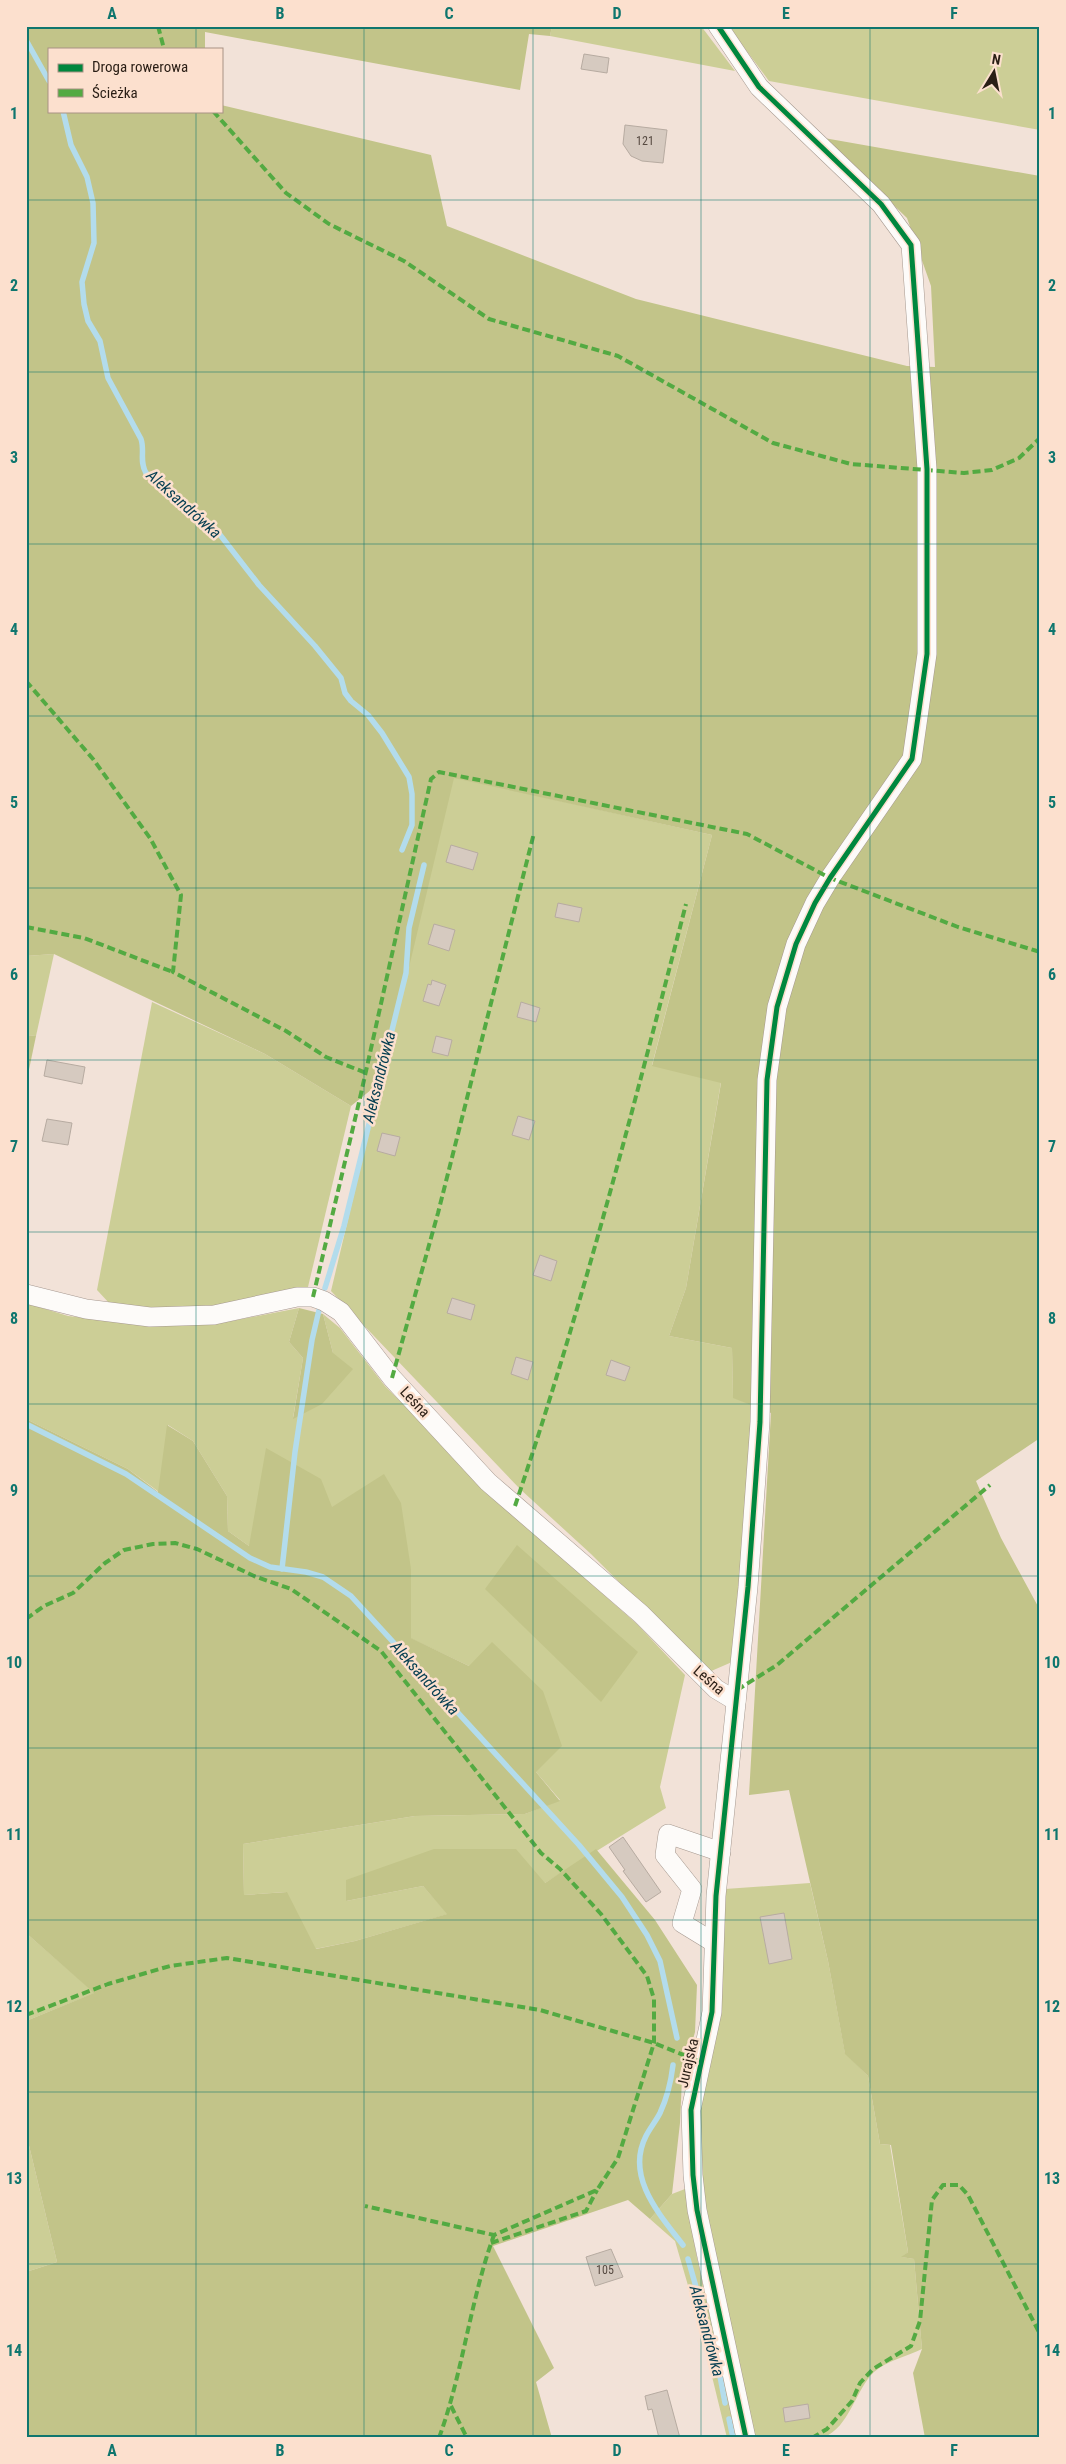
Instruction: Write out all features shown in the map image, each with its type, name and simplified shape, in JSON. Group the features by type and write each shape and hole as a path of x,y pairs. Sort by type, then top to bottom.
{"street":[{"name":"Jurajska","path":"718,26 759,87 881,204 910,245 927,469 927,654 912,759 830,878 815,903 796,944 776,1007 767,1080 760,1422 748,1587 713,1942 715,1990 692,2110 693,2175 697,2210 746,2438"},
{"name":"Leśna","path":"26,1294 86,1309 150,1317 214,1315 297,1297 312,1297 324,1301 341,1312 392,1378 488,1482 641,1614 716,1689 736,1695"},
{"path":"713,1942 682,1923 692,1889 665,1855 668,1834 721,1852"}],"green space":[{"path":"26,26 552,26 550,36 529,34 520,90 205,32 205,48 48,48 48,112 222,112 222,105 431,155 447,226 636,299 907,366 935,367 931,286 907,218 824,138 1040,176 1040,1438 976,1481 1001,1538 1040,1610 1040,2438 925,2438 913,2373 922,2349 914,2259 901,2257 908,2252 891,2145 880,2144 868,2076 845,2054 828,1961 789,1790 749,1795 771,1413 733,1398 732,1348 669,1336 686,1288 721,1083 652,1066 712,835 454,778 382,1081 351,1106 265,1054 54,954 26,956"},
{"path":"552,26 701,26 735,71 550,36"},
{"path":"728,26 1040,26 1040,130 769,81"},
{"path":"453,777 712,835 652,1065 721,1082 686,1288 669,1336 732,1348 733,1397 754,1406 732,1662 709,1672 591,1554 520,1489 331,1291"},
{"path":"54,954 36,1036 26,1035 26,956"},
{"path":"152,1002 265,1054 351,1106 308,1287 216,1308 152,1309 110,1304 97,1290"},
{"path":"26,1035 36,1036 26,1084"},
{"path":"26,1303 68,1316 134,1324 216,1324 299,1308 289,1342 303,1358 293,1418 333,1353 323,1314 340,1328 385,1386 511,1513 637,1624 685,1675 660,1787 666,1808 545,1883 346,1881 346,1901 423,1886 448,1914 355,1941 315,1949 286,1892 244,1895 243,1844 415,1816 525,1814 560,1800 536,1772 469,1666 410,1638 411,1569 332,1507 249,1546 228,1531 227,1496 193,1441 168,1425 159,1492 128,1469 26,1419"},
{"path":"299,1308 323,1314 333,1353 353,1369 322,1404 293,1419 303,1358 289,1342"},
{"path":"26,1419 128,1469 158,1492 167,1425 193,1441 227,1496 228,1531 249,1546 266,1448 321,1479 332,1507 384,1474 401,1503 411,1569 411,1638 469,1666 492,1642 543,1691 562,1746 536,1772 560,1801 525,1814 415,1816 243,1844 244,1895 287,1892 316,1949 355,1941 447,1914 423,1886 346,1901 346,1880 434,1849 516,1849 545,1883 596,1849 655,1920 697,1985 695,2032 682,2078 680,2123 672,2194 650,2219 628,2200 493,2246 554,2368 536,2382 552,2438 26,2438 26,2272 57,2262 26,2133 26,2021 94,1993 26,1933"},
{"path":"517,1545 638,1652 601,1702 485,1589"},
{"path":"810,1883 828,1961 845,2053 868,2076 880,2144 890,2145 908,2252 902,2257 914,2259 922,2349 891,2362 874,2372 840,2425 824,2437 801,2440 755,2438 699,2174 697,2122 720,2010 725,1889"},
{"path":"26,1933 95,1993 26,2021"},
{"path":"26,2133 57,2262 26,2272"},
{"path":"685,2189 697,2258 738,2438 727,2438 699,2323 675,2241 650,2219 672,2194"}],"building":[{"path":"584,54 609,58 607,73 581,69"},
{"path":"625,125 667,130 663,163 642,161 631,156 623,144"},
{"path":"451,845 478,853 473,870 446,862"},
{"path":"558,903 582,908 579,922 555,917"},
{"path":"434,924 455,930 449,951 428,944"},
{"path":"432,980 446,985 439,1006 423,1001 428,984 431,985"},
{"path":"521,1002 540,1008 536,1022 517,1017"},
{"path":"436,1036 452,1040 448,1056 432,1052"},
{"path":"47,1060 85,1067 82,1084 44,1076"},
{"path":"518,1116 535,1121 529,1140 512,1135"},
{"path":"47,1119 72,1123 68,1145 42,1141"},
{"path":"382,1133 400,1137 395,1156 377,1151"},
{"path":"540,1255 557,1261 551,1281 533,1275"},
{"path":"452,1298 475,1305 471,1320 447,1313"},
{"path":"516,1357 533,1362 528,1380 511,1374"},
{"path":"611,1360 630,1367 625,1381 606,1375"},
{"path":"623,1837 661,1892 646,1902 623,1871 625,1870 609,1847"},
{"path":"784,1913 792,1959 769,1964 760,1917"},
{"path":"611,2249 623,2277 595,2286 586,2257"},
{"path":"667,2390 680,2438 659,2438 652,2409 648,2410 645,2396"},
{"path":"808,2404 810,2418 785,2422 783,2408"}],"waterway":[{"name":"Aleksandrówka","path":"26,40 48,79"},
{"name":"Aleksandrówka","path":"63,112 71,145 87,177 93,203 94,243 82,282 84,304 88,321 100,341 108,378 141,439 144,469 146,473 214,527 259,585 315,646 341,678 345,693 351,701 368,715 382,733 409,777 412,794 412,825 402,850"},
{"name":"Aleksandrówka","path":"325,1288 344,1226 406,973 409,928 424,865"},
{"name":"Aleksandrówka","path":"282,1569 295,1452 312,1340 319,1310"},
{"name":"Aleksandrówka","path":"26,1424 126,1474 250,1558 270,1567 306,1572 323,1577 351,1596 579,1845 622,1897 647,1935 660,1961 677,2038"},
{"name":"Aleksandrówka","path":"673,2065 665,2102 646,2136 641,2151 640,2166 642,2181 648,2195 683,2245"},
{"name":"Aleksandrówka","path":"688,2259 717,2360 725,2403"},
{"name":"Aleksandrówka","path":"729,2419 733,2438"}],"marked path":[{"path":"158,26 164,48"},
{"path":"214,112 286,193 329,224 404,261 489,319 618,356 773,443 851,464 964,473 992,470 1019,458 1040,438"},
{"path":"26,681 93,759 150,838 181,895 173,972 286,1031 326,1057 366,1073"},
{"path":"313,1297 360,1098 431,779 439,772 747,834 830,878 958,927 1040,952"},
{"path":"392,1378 438,1213 534,833"},
{"path":"515,1506 585,1282 627,1131 686,904"},
{"path":"26,927 84,938 173,972"},
{"path":"737,1690 777,1665 990,1485"},
{"path":"26,1619 44,1606 73,1593 105,1563 124,1550 153,1544 175,1543 197,1549 254,1576 291,1589 381,1651 541,1853 560,1869 601,1914 647,1976 654,1999 654,2043 618,2158 597,2190 494,2235 365,2206"},
{"path":"26,2015 108,1984 170,1966 227,1958 540,2010 654,2043 701,2062"},
{"path":"812,2438 827,2429 852,2401 860,2383 873,2369 911,2346 920,2321 932,2200 943,2185 959,2185 968,2195 1040,2334"},
{"path":"491,2243 586,2211 597,2190"},
{"path":"439,2438 494,2235"},
{"path":"451,2406 467,2438"}],"cycle path":[{"path":"718,26 759,87 881,204 911,245 927,469 927,654 912,759 830,878 815,903 796,944 777,1007 767,1080 760,1422 748,1587 716,1896 712,2012 691,2110 693,2175 697,2210 746,2438"}]}
